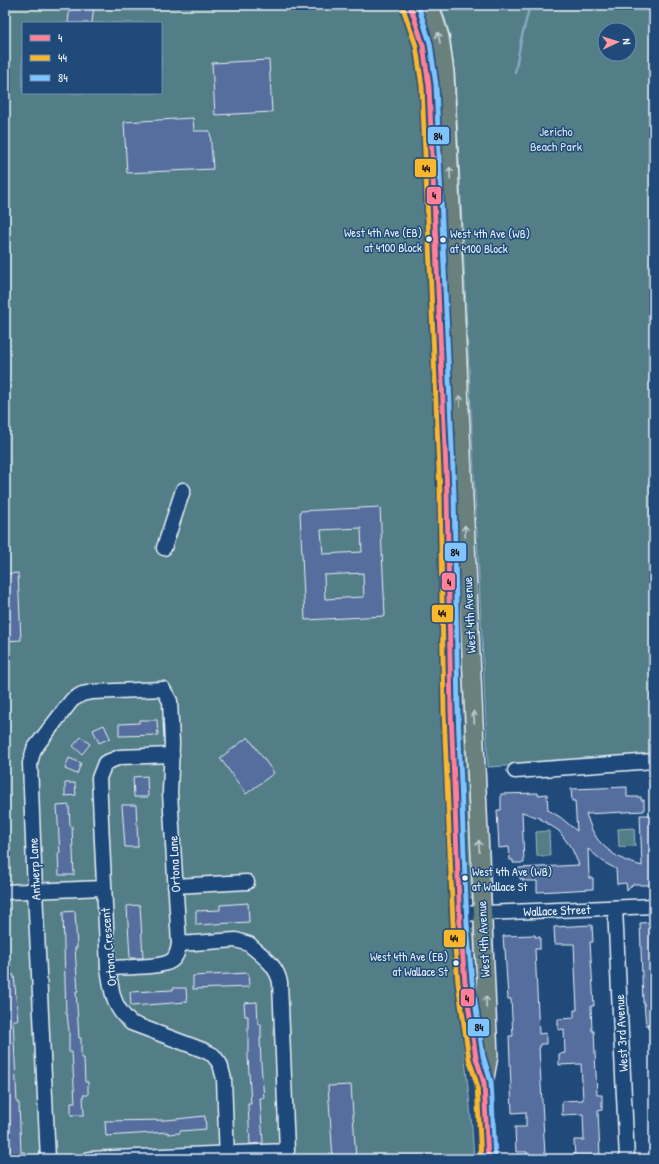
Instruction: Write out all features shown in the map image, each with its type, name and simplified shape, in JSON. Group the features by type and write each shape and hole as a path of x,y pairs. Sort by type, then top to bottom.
{"main road":[{"name":"West 4th Avenue","path":"410,5 420,31 427,59 429,86 447,493 451,712 460,914 464,982 476,1058 484,1083"},
{"name":"West 4th Avenue","path":"430,5 440,37 445,72 488,1056 484,1083 488,1159"}],"street":[{"path":"164,548 183,490"},
{"name":"Antwerp Lane","path":"48,1159 30,763 34,749 72,700 82,694 92,692 163,689 170,701"},
{"name":"Ortona Lane","path":"108,968 162,965 172,961 177,954 179,944 170,793 172,754 170,701"},
{"name":"Ortona Crescent","path":"172,754 120,757 105,763 99,778 108,968 113,999 122,1014 131,1023 203,1050 213,1055 220,1064 224,1079 227,1156"},
{"path":"514,771 654,761"},
{"path":"175,886 247,882"},
{"path":"5,892 104,888"},
{"name":"Wallace Street","path":"460,914 654,906"},
{"name":"West 3rd Avenue","path":"615,908 627,1159"},
{"path":"89,1159 227,1156 287,1151 280,982 275,967 249,944 236,940 179,944"}],"green space":[{"path":"5,5 401,5 406,16 417,56 437,486 443,774 450,917 474,1159 5,1159"},
{"name":"Jericho Beach Park","path":"441,5 654,5 654,757 488,767 455,76 450,35"},
{"path":"458,643 464,647 474,899 469,897 466,886 459,736"},
{"path":"634,828 635,846 619,847 618,829"},
{"path":"549,831 550,856 537,856 536,832"},
{"path":"475,928 484,1055 472,990 469,934 471,930"}],"building":[{"path":"70,5 94,5 92,22 68,22"},
{"path":"269,60 272,112 215,115 212,63"},
{"path":"193,118 194,131 210,131 213,169 127,173 124,122"},
{"path":"380,507 385,616 305,620 300,511","holes":["361,528 362,552 323,554 321,530","363,573 364,597 325,599 324,575"]},
{"path":"18,573 21,640 5,641 5,574"},
{"path":"139,720 157,720 158,735 119,736 119,724 139,723"},
{"path":"104,725 110,738 99,743 93,730"},
{"path":"81,737 90,744 82,754 73,746"},
{"path":"248,737 274,773 246,794 220,758"},
{"path":"69,758 81,763 77,774 65,769"},
{"path":"147,776 148,797 134,797 133,777"},
{"path":"65,783 75,783 76,795 65,796"},
{"path":"627,787 627,797 641,797 641,800 644,800 644,811 586,814 592,830 598,840 606,848 626,861 642,866 640,815 651,815 651,818 654,818 654,885 633,884 627,891 626,883 617,884 616,869 605,863 588,849 589,878 593,878 593,889 537,892 537,881 523,881 523,879 520,879 519,868 579,865 572,849 559,831 539,818 522,812 524,863 513,863 513,860 510,860 509,847 499,848 497,810 501,810 501,794 547,794 548,810 560,817 577,831 575,801 572,801 571,789"},
{"path":"69,805 70,826 72,826 74,875 59,875 58,853 60,853 57,806"},
{"path":"122,805 136,805 138,847 125,847"},
{"path":"248,903 249,922 196,925 196,911 220,910 220,905"},
{"path":"140,905 143,958 130,958 127,906"},
{"path":"75,911 77,948 75,948 78,991 76,991 79,1038 81,1038 81,1058 84,1058 85,1082 88,1082 88,1095 83,1095 84,1115 71,1115 71,1102 75,1102 72,1052 69,1052 69,1031 66,1014 63,912"},
{"path":"654,922 654,1025 646,1025 643,1003 640,923"},
{"path":"592,925 593,942 590,942 594,1006 591,1006 592,1031 594,1031 597,1095 602,1095 602,1110 598,1111 600,1156 575,1157 574,1140 584,1140 583,1114 562,1115 562,1101 583,1100 581,1064 559,1065 559,1054 565,1053 564,1029 558,1030 558,1019 574,1018 574,1010 577,1010 574,944 555,944 554,927"},
{"path":"535,935 535,937 540,937 540,949 535,949 539,1034 546,1033 546,1044 540,1044 539,1048 545,1155 527,1156 527,1152 516,1152 515,1127 526,1127 526,1112 512,1113 509,1036 513,1036 511,999 508,999 503,936"},
{"path":"248,973 249,987 193,989 193,976"},
{"path":"5,975 14,975 18,1020 13,1020 17,1103 19,1103 21,1152 25,1152 25,1159 5,1159 5,1153 10,1152 9,1121 5,1121 5,1075 7,1074 5,1044"},
{"path":"173,988 186,988 187,1002 131,1006 130,992 173,990"},
{"path":"257,1002 258,1024 261,1024 261,1064 264,1098 260,1098 263,1143 250,1144 248,1104 251,1104 248,1057 248,1016 245,1016 244,1003"},
{"path":"351,1085 356,1159 333,1159 328,1086"},
{"path":"205,1116 206,1129 180,1131 180,1133 168,1134 168,1132 106,1136 105,1121 167,1120"}],"waterway":[{"path":"515,73 521,40 530,5"}],"transit line":[{"name":"4","path":"410,5 423,45 429,86 447,493 451,712 460,924 465,982 476,1058 484,1083 488,1159"},
{"name":"84","path":"418,5 430,43 436,85 454,493 458,712 467,924 472,981 483,1056 491,1082 495,1159"},
{"name":"44","path":"403,8 416,46 422,86 440,493 444,712 453,924 458,983 469,1059 477,1084 481,1159"}],"place":[{"name":"West 4th Ave (EB) at 4100 Block","path":"429,239"},
{"name":"West 4th Ave (WB) at 4100 Block","path":"443,240"},
{"name":"West 4th Ave (WB) at Wallace St","path":"465,878"},
{"name":"West 4th Ave (EB) at Wallace St","path":"456,963"}]}
